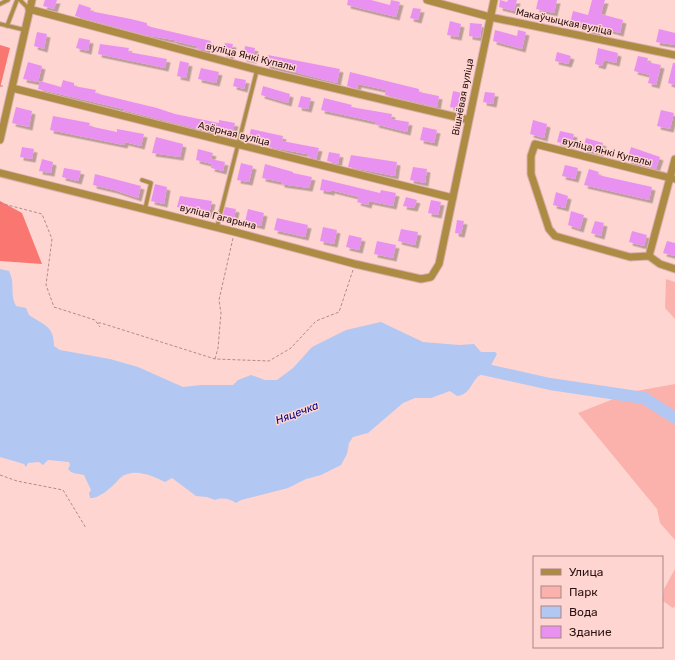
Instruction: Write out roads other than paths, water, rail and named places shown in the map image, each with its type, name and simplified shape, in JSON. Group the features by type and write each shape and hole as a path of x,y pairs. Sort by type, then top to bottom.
{"street":[{"path":"0,140 32,0"},
{"name":"Макаўчыцкая вуліца","path":"427,0 490,17 675,55"},
{"name":"Вішнёвая вуліца","path":"431,277 439,264 494,0"},
{"name":"вуліца Янкі Купалы","path":"29,9 257,70 469,120"},
{"name":"Азёрная вуліца","path":"12,88 237,146 452,198"},
{"name":"вуліца Янкі Купалы","path":"649,256 630,257 555,236 549,229 531,174 531,156 535,144 673,178"},
{"path":"675,159 673,178 649,256 660,264 675,269"},
{"name":"вуліца Гагарына","path":"0,173 216,227 355,264 421,278 431,277"}],"lane":[{"path":"0,4 8,0"},
{"path":"7,26 17,0"},
{"path":"20,0 29,9"},
{"path":"0,24 25,30"},
{"path":"216,227 257,70"},
{"path":"142,180 152,183 145,209"}],"water":[{"path":"0,269 9,271 16,306 26,308 29,315 47,326 54,339 54,346 60,350 110,359 138,367 183,387 201,385 233,385 238,380 251,375 265,380 277,380 293,368 312,347 346,330 381,322 423,342 459,345 474,344 481,352 495,352 497,354 489,369 490,375 484,374 479,376 463,395 457,396 450,391 431,398 415,398 403,403 368,433 353,437 349,443 347,454 341,465 321,475 306,479 288,488 241,500 236,503 232,500 215,500 207,497 196,496 172,478 165,482 143,474 131,473 120,478 104,493 90,498 89,493 91,490 84,475 70,471 68,469 70,465 69,462 48,460 43,465 39,462 28,463 26,467 24,464 0,457"}],"waterway":[{"name":"Няцечка","path":"473,367 550,384 644,398 675,418"}]}
